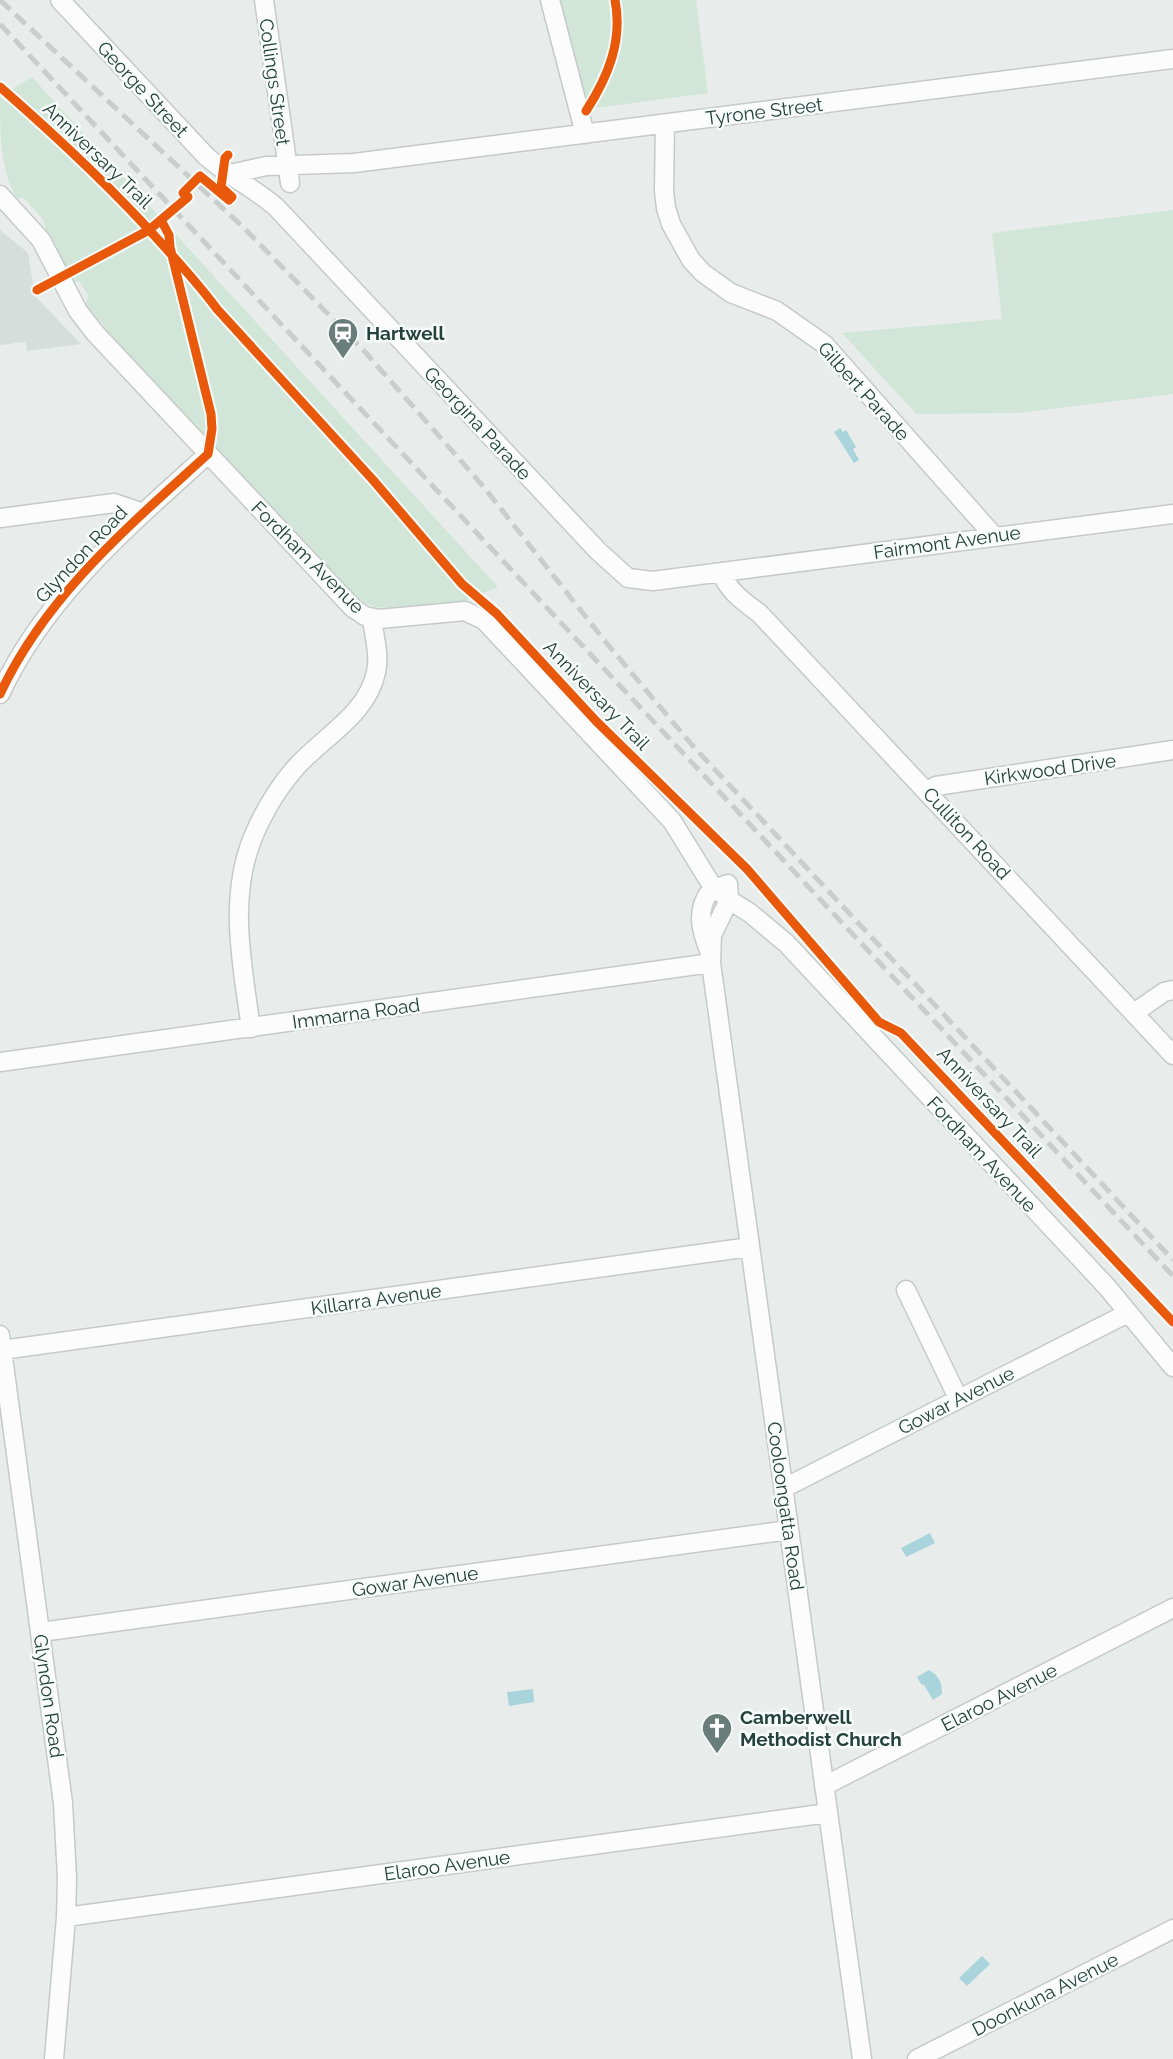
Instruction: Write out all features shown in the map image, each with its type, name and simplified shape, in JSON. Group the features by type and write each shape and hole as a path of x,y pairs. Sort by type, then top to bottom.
{"street":[{"name":"George Street","path":"60,0 206,156 230,174"},
{"name":"Collings Street","path":"264,0 290,183"},
{"path":"550,0 585,134"},
{"name":"Tyrone Street","path":"230,174 257,167 287,164 355,163 1173,60"},
{"name":"Gilbert Parade","path":"665,124 666,208 691,260 731,293 777,311 824,344 993,536"},
{"name":"Tyrone Street","path":"290,183 355,163"},
{"name":"Georgina Parade","path":"230,174 259,192 276,207 621,573 643,582 730,571"},
{"path":"276,207 290,183"},
{"name":"Fordham Avenue","path":"0,195 41,240 85,321 353,608 372,619 456,611 478,615 672,821 723,890 786,944 1128,1313 1173,1367"},
{"name":"Glyndon Road","path":"0,694 12,669 59,600 143,513 208,454"},
{"path":"0,518 114,503 143,513"},
{"name":"Fairmont Avenue","path":"730,571 1173,513"},
{"name":"Culliton Road","path":"730,571 759,613 1173,1055"},
{"path":"251,1028 239,931 240,889 247,852 264,813 287,778 369,694 378,664 372,619"},
{"name":"Kirkwood Drive","path":"927,790 936,786 1173,750"},
{"name":"Cooloongatta Road","path":"723,890 711,958 862,2059"},
{"name":"Immarna Road","path":"0,1062 251,1028 711,958"},
{"path":"1135,1013 1164,992 1173,990"},
{"name":"Killarra Avenue","path":"1,1343 750,1247"},
{"path":"906,1290 958,1398"},
{"name":"Gowar Avenue","path":"784,1488 1128,1313"},
{"name":"Glyndon Road","path":"1,1343 63,1802 66,1917 54,2059"},
{"name":"Gowar Avenue","path":"41,1632 789,1530"},
{"name":"Elaroo Avenue","path":"824,1786 1173,1608"},
{"name":"Elaroo Avenue","path":"66,1917 828,1813"},
{"name":"Doonkuna Avenue","path":"917,2059 1173,1929"}],"shaded area":[{"path":"0,230 28,253 35,296 81,344 27,351 25,342 0,345"}],"green space":[{"path":"560,0 696,0 708,93 588,109"},
{"path":"32,77 498,587 462,602 393,608 374,607 358,599 129,357 86,304 88,295 80,282 72,281 51,241 44,221 24,198 17,198 11,187 4,163 0,97"},
{"path":"1173,210 1173,394 1019,413 916,414 842,333 1002,319 992,233"}],"water":[{"path":"840,428 843,432 846,430 856,447 853,449 859,460 854,463 834,432"},
{"path":"930,1533 935,1543 906,1557 901,1548"},
{"path":"929,1670 938,1677 941,1686 942,1694 933,1700 917,1677"},
{"path":"533,1689 534,1702 509,1706 507,1692"},
{"path":"982,1956 990,1964 967,1986 959,1978"}],"railway":[{"path":"0,0 245,229 366,353 483,486 604,640 692,745 1173,1260"},
{"path":"0,24 1173,1276"}],"cycle path":[{"path":"586,111 612,58 617,30 615,0"},
{"name":"Anniversary Trail","path":"0,87 42,124 143,223 217,309 373,480 462,584 497,614 596,721 747,869 879,1022 901,1033 1173,1322"},
{"path":"37,290 149,230 188,197 183,193 200,176 229,200 232,197 221,187 225,158 228,155"},
{"path":"0,694 19,658 65,594 120,535 208,454 212,429 211,414 169,235 161,220"}],"place":[{"name":"Hartwell","path":"343,360"},
{"name":"Camberwell Methodist Church","path":"717,1755"}]}
